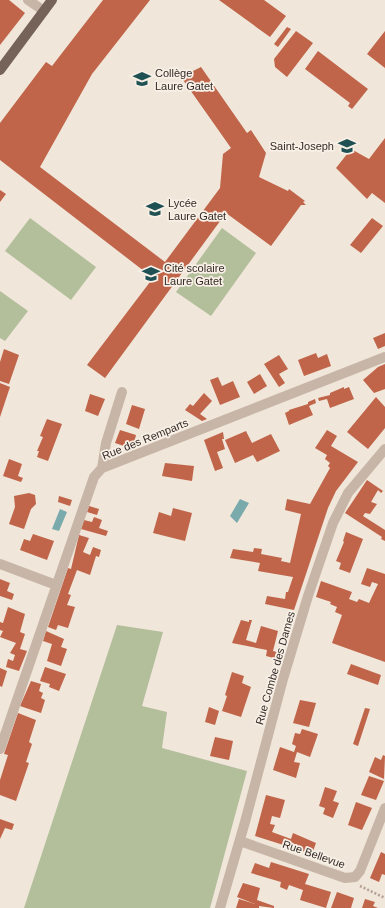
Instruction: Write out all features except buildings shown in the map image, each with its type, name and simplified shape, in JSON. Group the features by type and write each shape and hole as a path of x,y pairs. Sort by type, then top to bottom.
{"main road":[{"path":"0,70 52,0"}],"street":[{"path":"28,0 44,11"},
{"name":"Rue des Remparts","path":"0,749 94,477 102,468 385,357"},
{"path":"102,468 106,443 122,392"},
{"name":"Rue Combe des Dames","path":"220,908 240,841 283,679 308,596 333,523 348,493 385,449"},
{"path":"0,564 56,585"},
{"name":"Rue Bellevue","path":"240,841 345,878 355,877 360,871 385,808"}],"path":[{"path":"355,877 361,888 385,898"}],"green space":[{"path":"30,218 96,267 71,300 5,251"},
{"path":"222,228 256,253 211,316 176,292"},
{"path":"0,291 28,311 5,341 0,338"},
{"path":"117,625 163,632 142,706 167,712 162,748 247,771 210,908 24,908"}],"water":[{"path":"240,499 249,503 237,523 230,516"},
{"path":"60,509 67,512 59,531 52,529"}],"place":[{"name":"Collège Laure Gatet","path":"142,79"},
{"name":"Saint-Joseph","path":"347,146"},
{"name":"Lycée Laure Gatet","path":"155,209"},
{"name":"Cité scolaire Laure Gatet","path":"151,274"}]}
